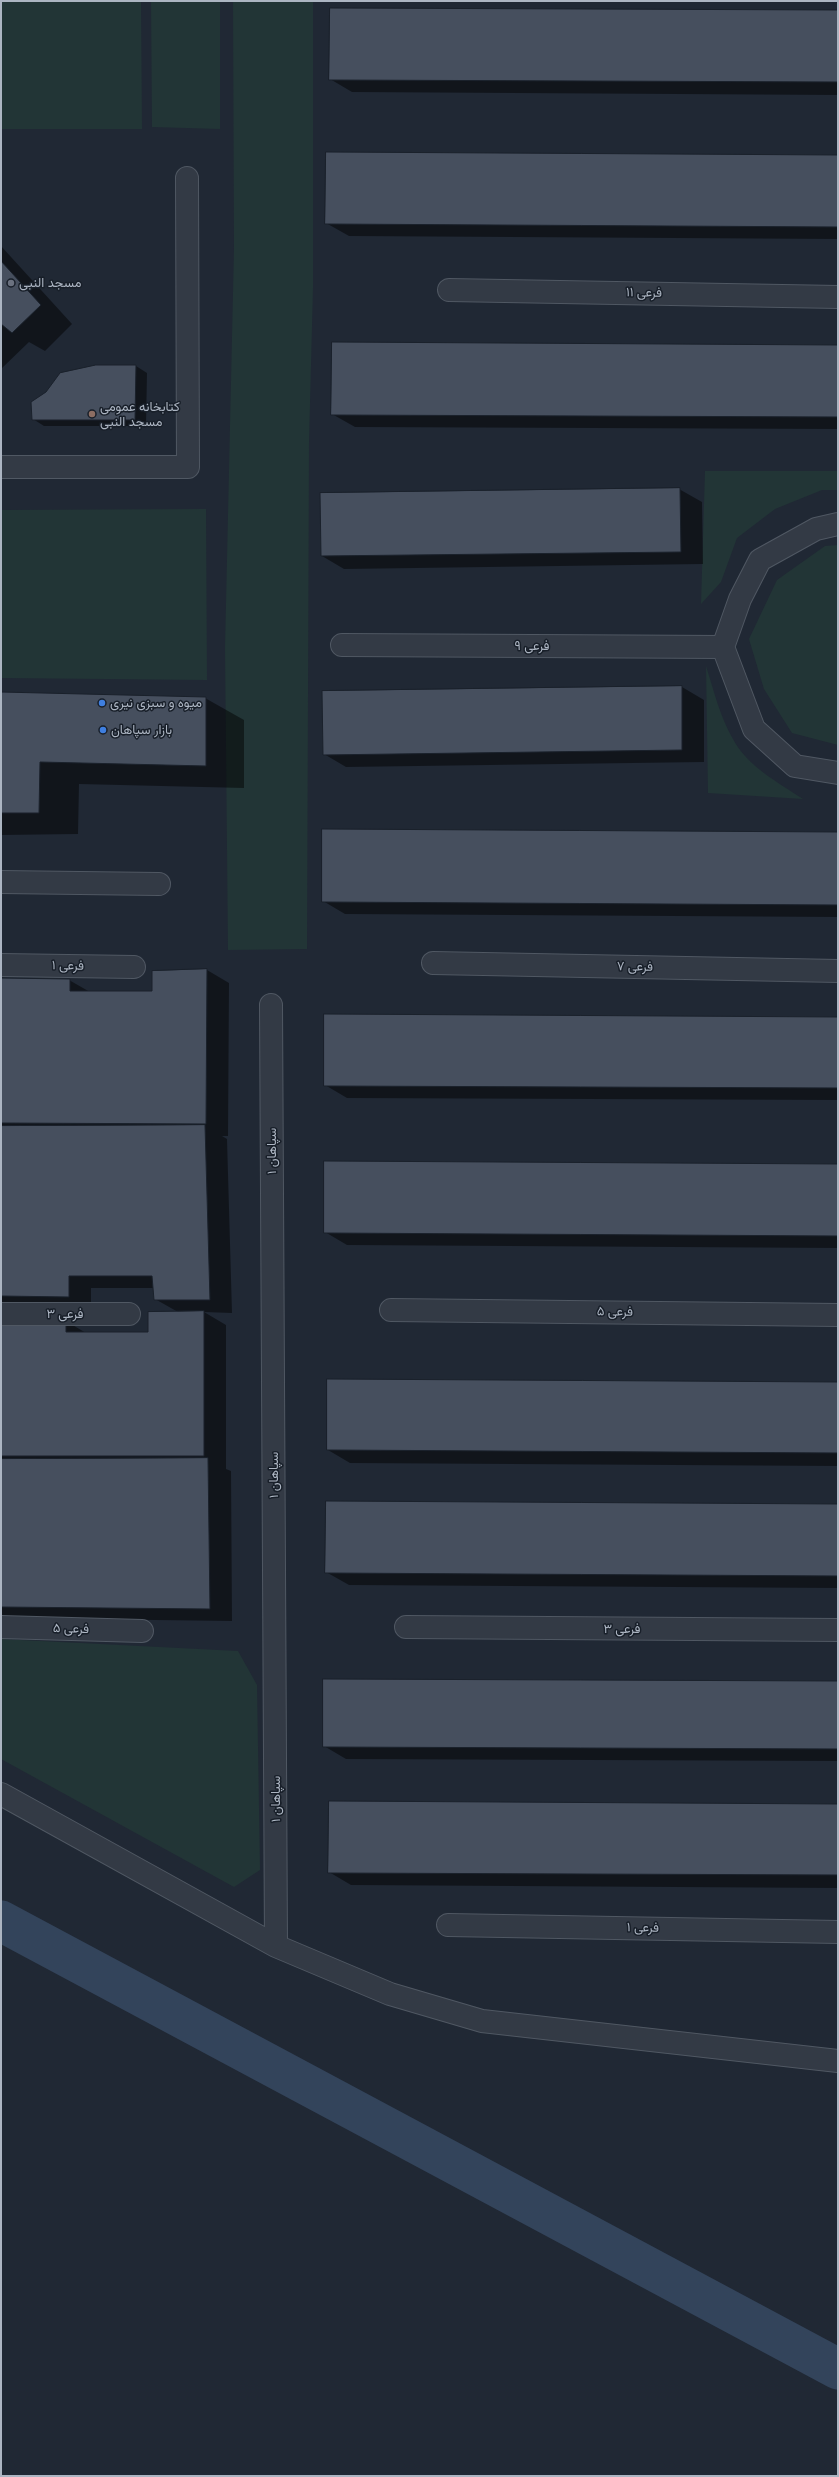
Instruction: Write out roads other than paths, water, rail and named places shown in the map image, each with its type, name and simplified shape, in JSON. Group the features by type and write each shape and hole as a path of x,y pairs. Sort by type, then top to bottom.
{"street":[{"path":"1,467 188,467 187,178"},
{"name":"فرعی ۱۱","path":"449,290 838,296"},
{"path":"838,524 816,529 760,560 740,599 723,647 754,729 795,766 838,772"},
{"name":"فرعی ۹","path":"342,645 723,647"},
{"path":"1,882 159,884"},
{"name":"فرعی ۷","path":"433,964 838,971"},
{"name":"فرعی ۱","path":"1,965 134,967"},
{"name":"سپاهان ۱","path":"271,1005 276,1946"},
{"name":"فرعی ۵","path":"391,1310 838,1315"},
{"name":"فرعی ۳","path":"1,1314 129,1314"},
{"name":"فرعی ۵","path":"1,1627 142,1631"},
{"name":"فرعی ۳","path":"406,1627 838,1630"},
{"path":"1,1794 276,1946 390,1994 482,2021 838,2061"},
{"name":"فرعی ۱","path":"448,1925 838,1932"}],"waterway":[{"path":"1,1921 838,2369"}],"place":[{"name":"مسجد النبی","path":"11,283"},
{"name":"کتابخانه عمومی مسجد النبی","path":"92,414"},
{"name":"میوه و سبزی نیری","path":"102,703"},
{"name":"بازار سپاهان","path":"103,730"}]}
